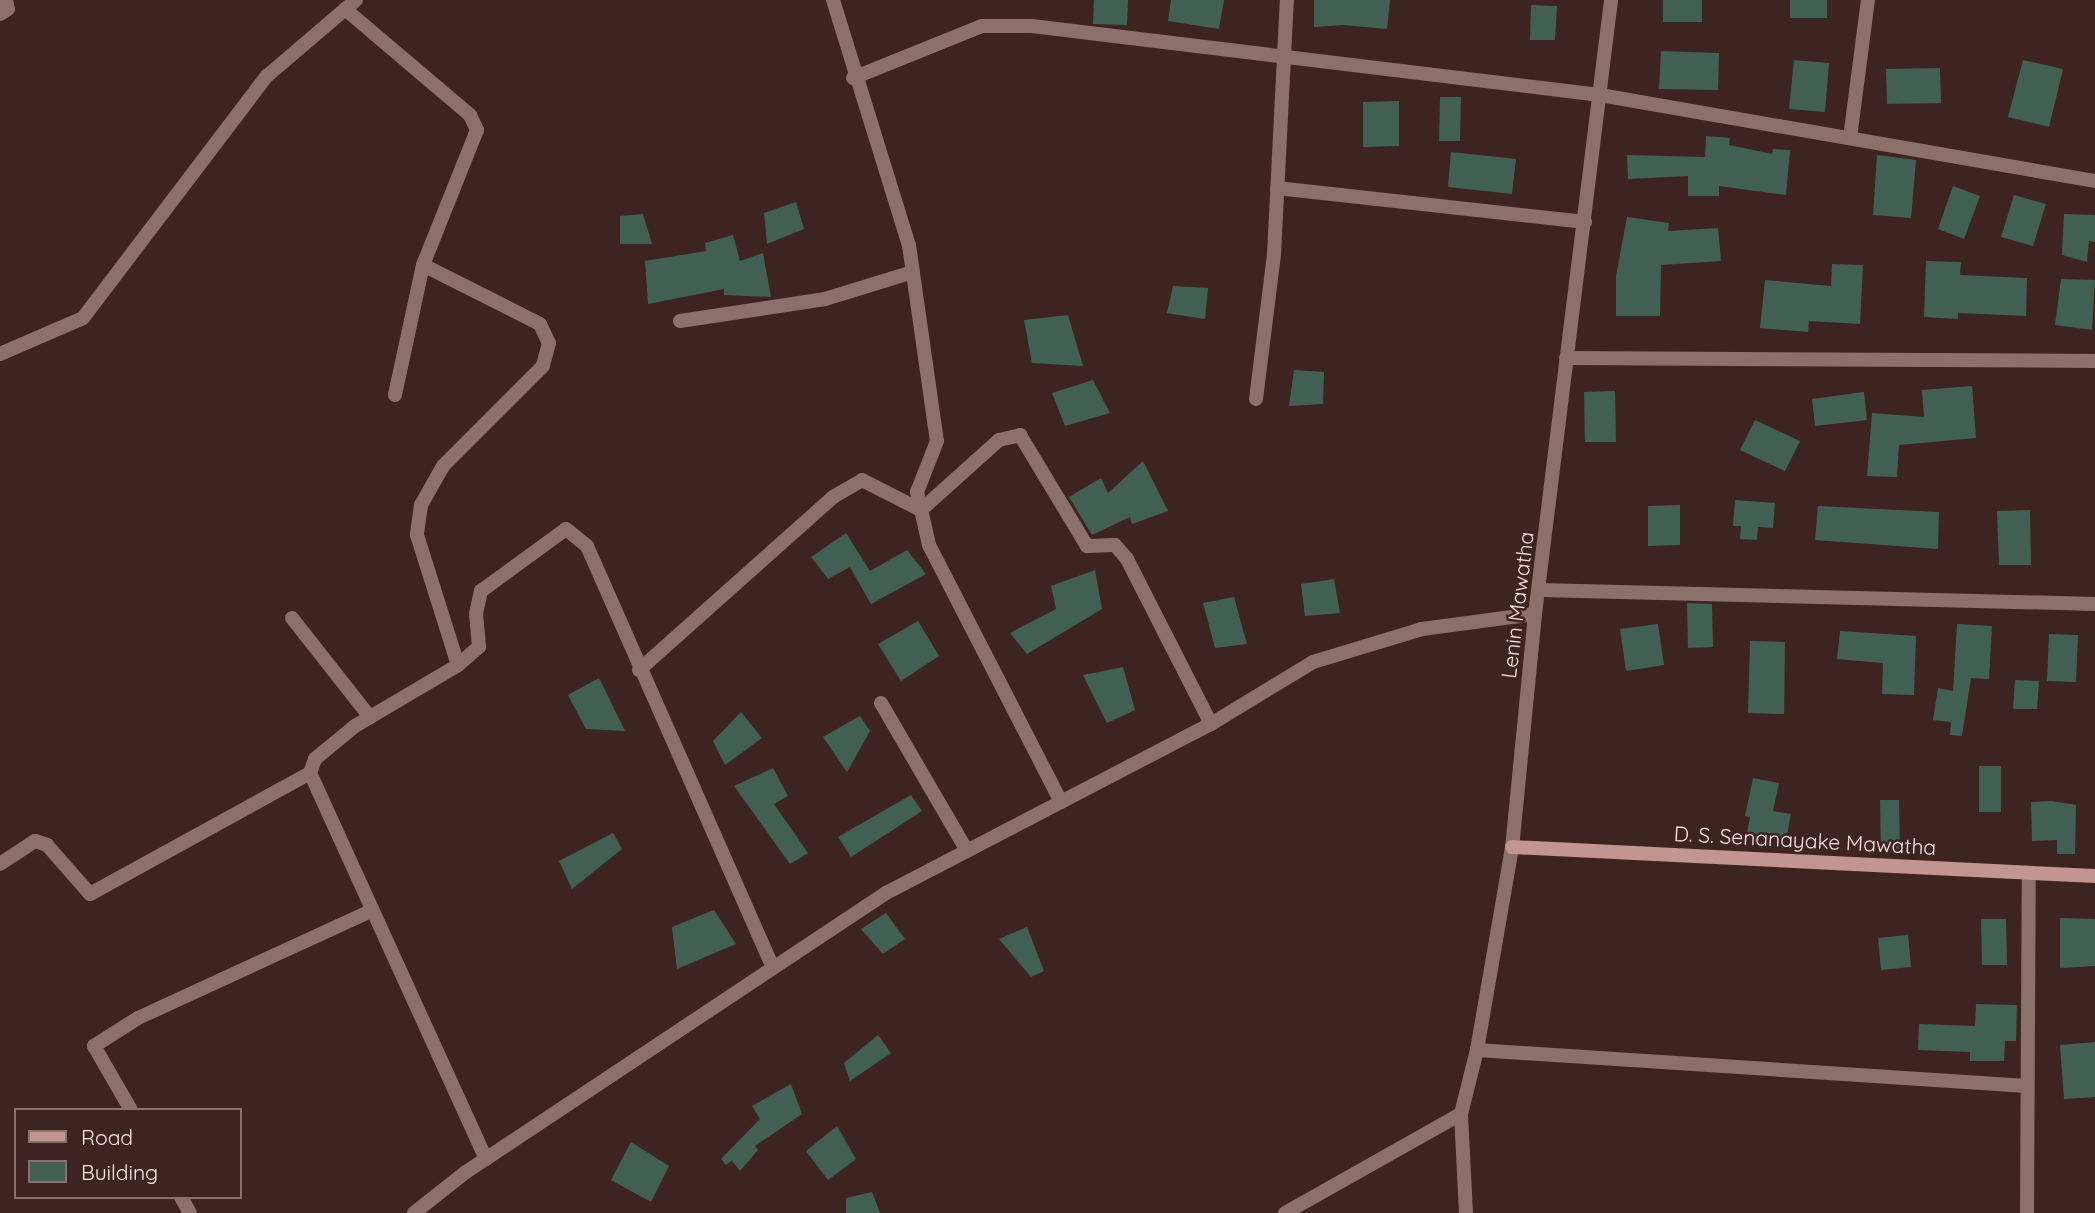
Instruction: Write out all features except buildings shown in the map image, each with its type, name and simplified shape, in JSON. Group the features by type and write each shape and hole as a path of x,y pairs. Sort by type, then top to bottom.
{"main road":[{"name":"D. S. Senanayake Mawatha","path":"1512,847 2095,876"}],"street":[{"path":"0,14 8,9 6,0"},
{"path":"833,0 853,78 909,245 937,441 916,492 929,545 1061,802"},
{"path":"1256,399 1278,188 1287,0"},
{"name":"Lenin Mawatha","path":"1466,1213 1461,1114 1477,1050 1512,847 1535,614 1611,0"},
{"path":"1850,138 1868,0"},
{"path":"0,354 83,318 267,76 350,5 470,115 477,130 423,265 395,395"},
{"path":"853,78 982,26 1032,26 1600,95 2095,181"},
{"path":"1278,188 1584,222"},
{"path":"423,265 540,324 549,343 543,366 443,466 421,505 417,535 458,665"},
{"path":"680,321 825,299 913,272"},
{"path":"1566,358 2095,361"},
{"path":"921,510 999,440 1020,435 1087,546 1115,545 1127,559 1212,724"},
{"path":"639,670 833,497 862,480 921,510"},
{"path":"0,864 35,841 47,845 90,894 310,773 315,759 370,717 458,665 479,648 476,614 481,591 566,528 587,546 639,670 773,968"},
{"path":"1540,590 2095,604"},
{"path":"414,1213 486,1159 886,893 1212,724 1313,662 1422,629 1535,614"},
{"path":"292,618 370,717"},
{"path":"881,703 967,851"},
{"path":"310,773 370,911 486,1159"},
{"path":"2027,1213 2029,873"},
{"path":"130,1108 94,1046 138,1018 370,911"},
{"path":"1477,1050 2027,1086"},
{"path":"1285,1213 1461,1114"}]}
